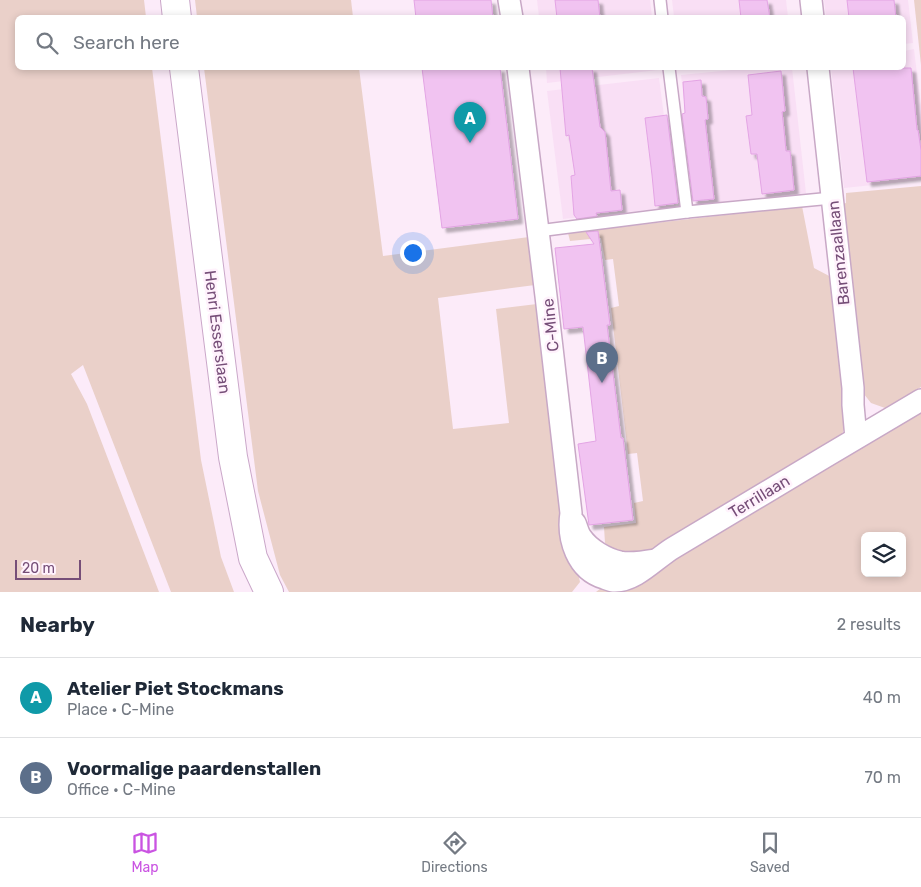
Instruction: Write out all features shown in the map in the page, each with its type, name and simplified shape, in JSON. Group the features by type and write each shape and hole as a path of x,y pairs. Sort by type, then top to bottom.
{"street":[{"path":"175,0 177,15"},
{"path":"509,0 512,15"},
{"path":"811,0 813,15"},
{"name":"Henri Esserslaan","path":"184,70 233,457 254,558 269,592"},
{"name":"C-Mine","path":"518,70 571,513 569,525 574,549 581,563 595,575"},
{"name":"Barenzaallaan","path":"818,70 853,388 856,438"},
{"path":"853,388 878,425"},
{"name":"Terrillaan","path":"595,575 614,581 635,576 670,550 921,400"},
{"path":"571,513 581,537 591,549 618,562 634,563 655,560"}],"lane":[{"path":"660,0 662,15"},
{"path":"669,70 687,212"},
{"path":"538,231 687,212 832,198"}],"shaded area":[{"path":"0,0 144,0 146,15 15,15 15,70 152,70 201,460 221,557 234,592 171,592 83,365 71,374 87,404 159,592 0,592"},
{"path":"195,0 351,0 353,15 197,15"},
{"path":"537,0 650,0 652,15 539,15"},
{"path":"672,0 786,0 788,15 674,15"},
{"path":"824,0 908,0 913,43 906,44 906,15 826,15"},
{"path":"914,0 921,0 921,65"},
{"path":"914,49 921,107 921,180 844,188 831,70 906,70 906,51"},
{"path":"204,70 359,70 383,256 529,237 535,285 438,298 453,429 509,423 496,309 537,304 567,551 569,563 578,573 580,582 572,592 289,592 280,575 258,491"},
{"path":"546,70 658,70 547,83"},
{"path":"732,70 792,70 806,193 696,205 681,75"},
{"path":"659,78 676,207 563,219 547,91"},
{"path":"921,186 921,387 885,408 871,403 860,389 842,204 846,203 846,193"},
{"path":"802,206 814,268 833,278 849,417 840,439 655,548 639,554 621,555 605,543 604,527 636,523 634,503 643,501 637,453 628,454 611,308 619,306 613,259 605,260 601,238 570,241 568,233"},
{"path":"921,413 921,592 596,592 601,588 634,583"}],"building":[{"path":"414,0 491,0 493,15 416,15"},
{"path":"555,0 598,0 600,15 557,15"},
{"path":"739,0 767,0 770,15 741,15"},
{"path":"847,0 894,0 896,15 849,15"},
{"path":"906,68 911,68 917,130 921,150 921,176 867,182 853,70 906,70"},
{"path":"422,70 500,70 518,219 442,228"},
{"path":"560,70 592,70 600,127 605,132 611,191 620,190 622,210 596,213 597,216 577,219 574,215 571,176 575,175 569,135 566,136"},
{"path":"781,71 785,111 782,112 786,151 790,151 794,190 762,194 757,154 751,154 746,116 752,115 748,75"},
{"path":"701,80 702,96 706,97 708,119 705,120 714,199 693,201 682,114 685,113 683,82"},
{"path":"667,115 678,203 655,206 645,118"},
{"path":"598,231 610,325 607,325 633,520 589,525 578,444 596,441 583,327 564,329 555,248 594,244 586,232"}],"place":[{"name":"Atelier Piet Stockmans","path":"470,143"},
{"name":"Voormalige paardenstallen","path":"602,383"}]}
